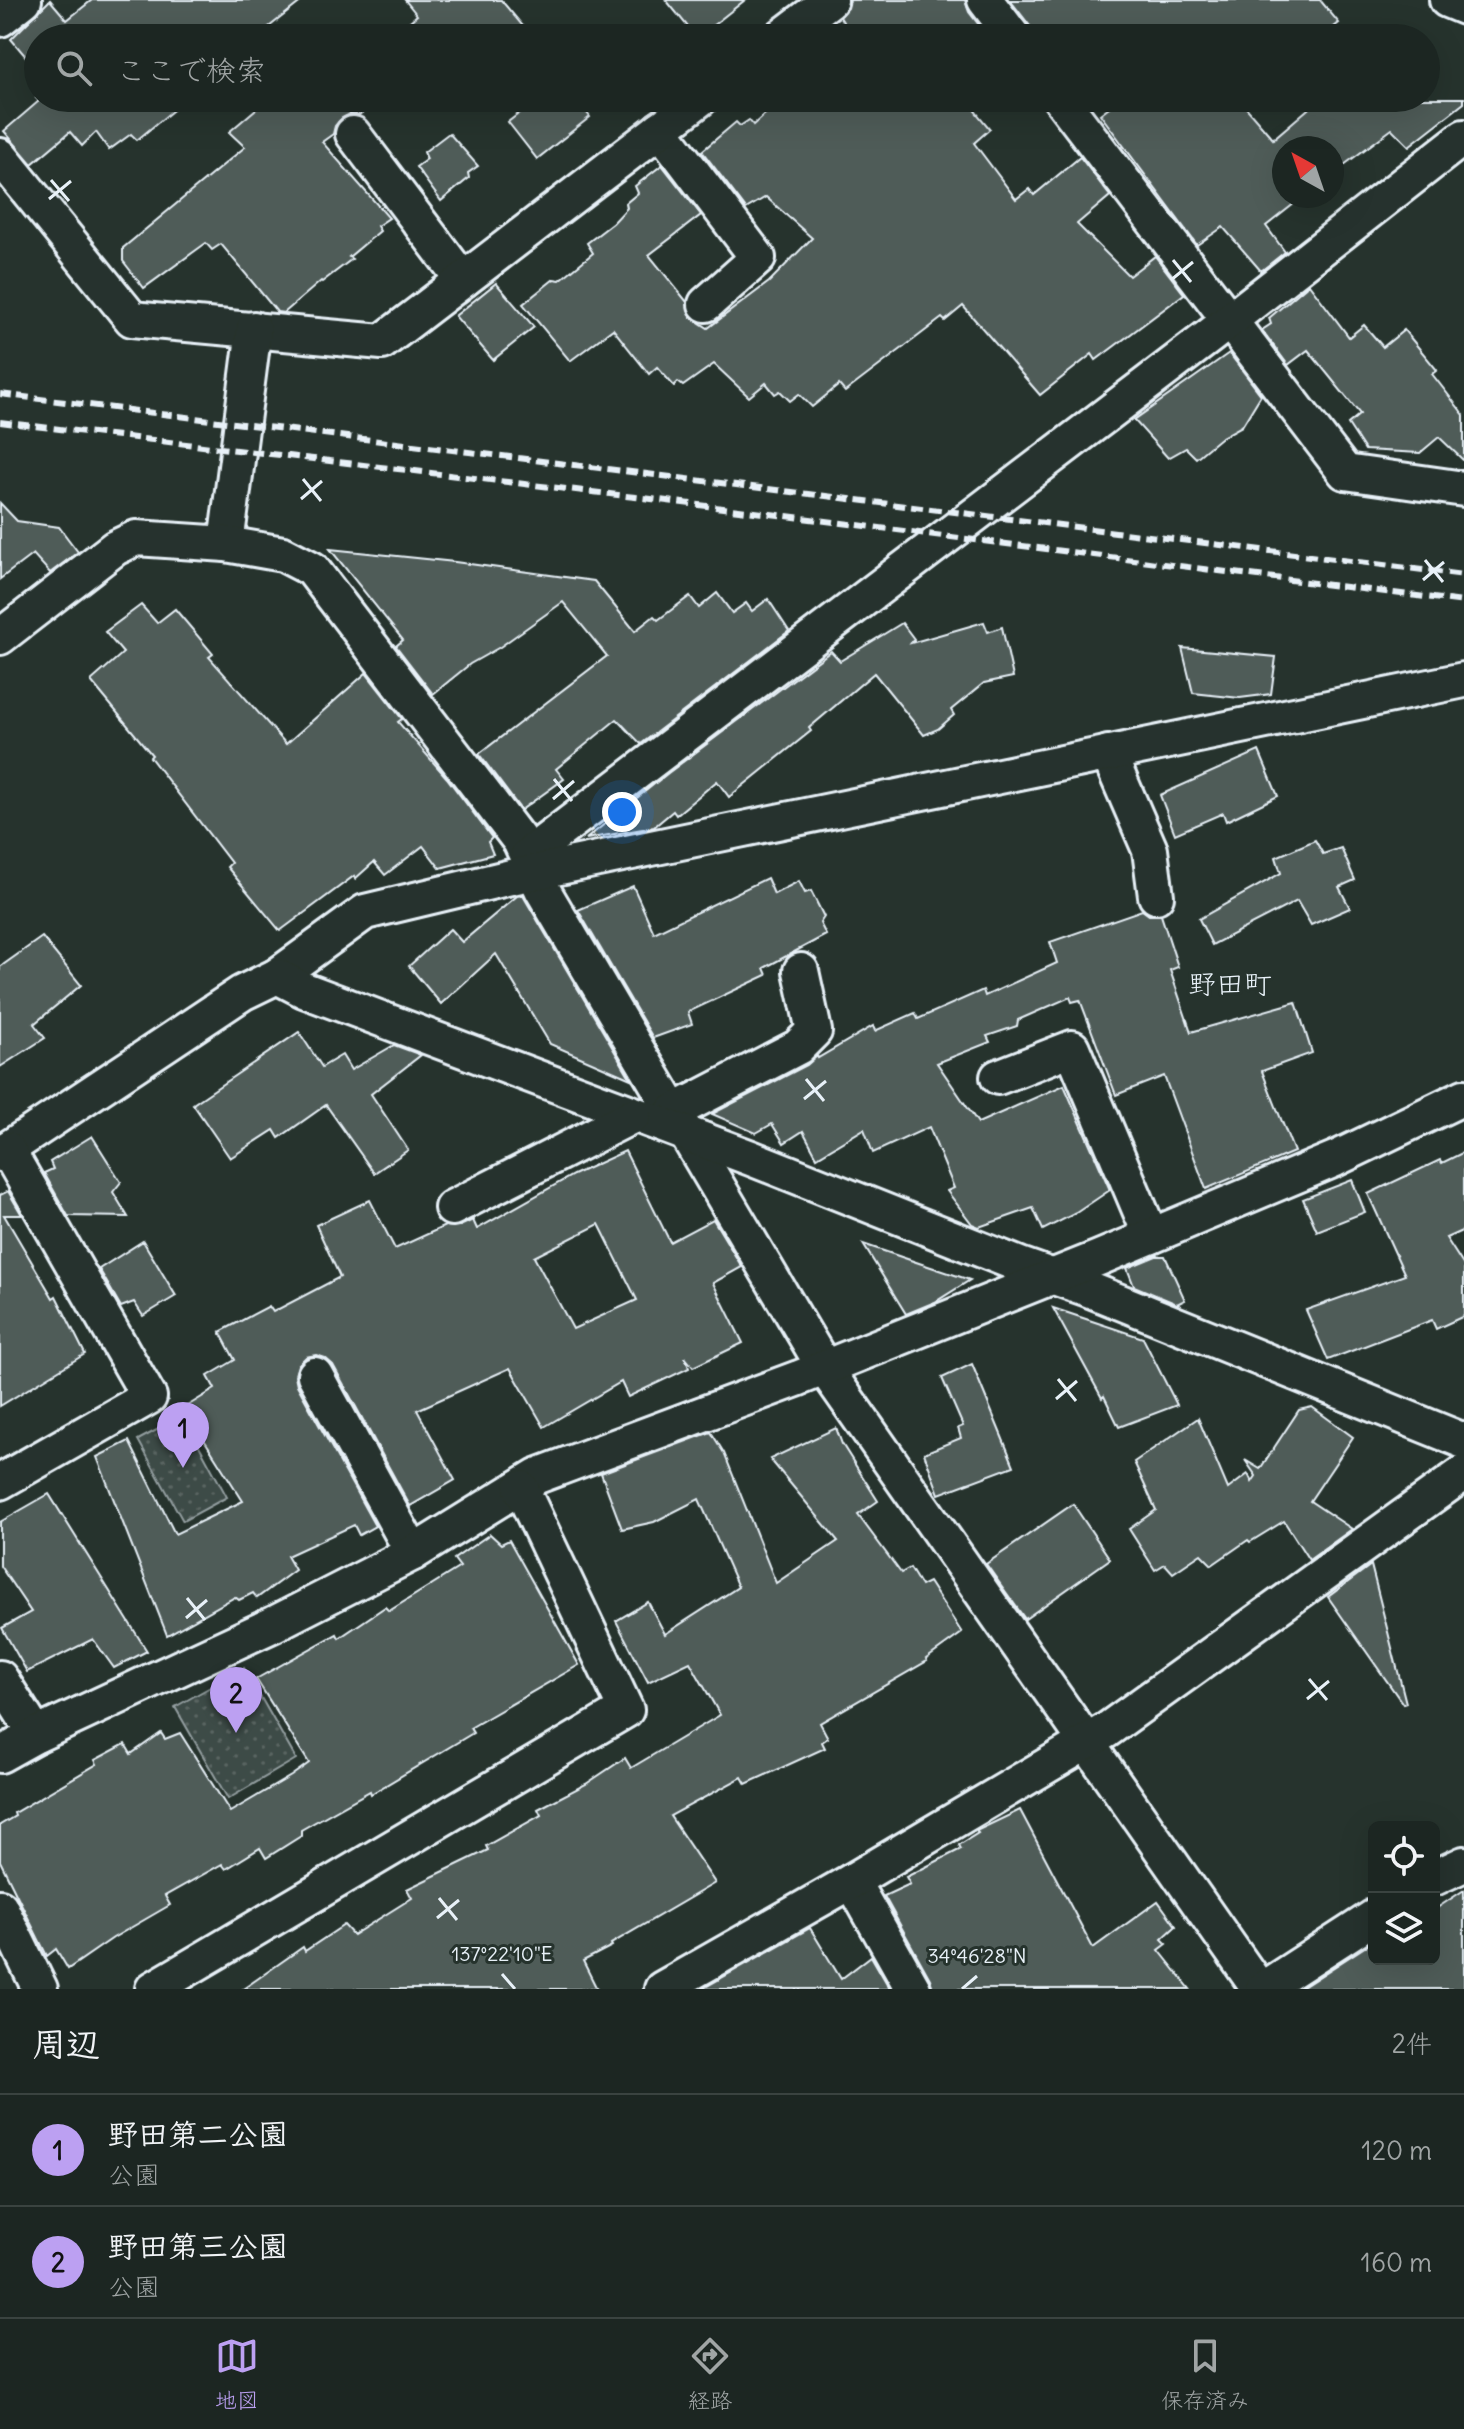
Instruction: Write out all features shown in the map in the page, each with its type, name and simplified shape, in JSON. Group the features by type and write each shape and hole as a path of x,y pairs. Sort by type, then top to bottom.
{"street":[{"path":"0,19 24,0"},
{"path":"798,24 830,0"},
{"path":"985,0 1003,24"},
{"path":"1447,0 1464,7"},
{"path":"0,156 132,319 382,342 682,112"},
{"path":"1071,112 1345,472 1464,489"},
{"path":"660,129 758,258 706,304"},
{"path":"353,134 463,280"},
{"path":"532,864 1464,137"},
{"path":"226,544 254,329"},
{"path":"0,637 115,548 136,538 226,544 283,554 312,569 532,864 542,889 824,1367 1085,1743 1261,1989 1368,1921"},
{"path":"0,1482 149,1397 4,1151 242,993 277,976 365,912 532,864 1108,753 1464,680"},
{"path":"1108,753 1150,850 1156,896"},
{"path":"681,1124 798,1047 814,1031 801,971"},
{"path":"277,976 304,990 634,1115 681,1124 1050,1277 1464,1441"},
{"path":"998,1077 1072,1048 1151,1236"},
{"path":"0,1755 36,1735 274,1624 413,1553 537,1476 824,1367 1151,1236 1335,1159 1464,1097"},
{"path":"452,1208 634,1115"},
{"path":"315,1375 413,1553"},
{"path":"662,1989 1107,1730 1464,1473"},
{"path":"153,1989 626,1710 521,1488"},
{"path":"0,1678 36,1735"},
{"path":"1440,1875 1464,1864"},
{"path":"852,1881 913,1989"},
{"path":"0,1907 40,1989"}],"shaded area":[{"path":"183,1416 227,1497 183,1521 138,1440"},
{"path":"244,1668 296,1759 228,1799 175,1707"}],"building":[{"path":"50,0 67,20 92,0 303,0 273,24 26,24"},
{"path":"405,0 501,0 521,24 406,24 417,15"},
{"path":"666,0 745,0 715,24 686,24"},
{"path":"850,0 965,0 978,24 844,24 840,17"},
{"path":"1010,0 1320,0 1339,23 1338,24 1028,24"},
{"path":"24,26 24,54 11,39"},
{"path":"1440,98 1464,98 1464,103 1409,146 1392,129 1344,165 1344,136 1277,136 1305,112 1440,112"},
{"path":"26,112 171,112 137,140 131,134 109,150 96,132 82,146 70,132 32,164 4,131"},
{"path":"253,112 363,112 342,118 333,134 322,142 389,218 377,226 380,231 349,257 352,259 284,313 277,312 221,244 212,250 206,243 144,288 123,261 123,248 245,147 229,132"},
{"path":"521,112 586,112 590,117 537,159 508,122"},
{"path":"767,112 976,112 990,129 974,143 1016,199 1029,189 1034,195 1080,157 1110,196 1077,224 1129,276 1155,256 1184,294 1096,360 1092,354 1040,395 963,306 945,321 942,318 845,392 839,385 812,407 799,394 790,401 780,391 775,394 766,383 749,397 714,364 683,386 678,382 674,386 657,367 649,374 613,329 570,361 523,304 593,253 587,243 627,208 626,203 638,193 635,186 662,165 701,215 649,255 687,302 691,317 708,328 769,282 812,238 766,197 746,209 702,151 736,122 740,126 749,120 753,125"},
{"path":"1103,112 1250,112 1272,138 1272,208 1289,208 1266,226 1285,252 1261,271 1223,227 1197,245 1100,114"},
{"path":"449,133 478,166 468,173 469,178 441,201 416,167 427,159 424,152"},
{"path":"496,283 534,327 493,360 455,316"},
{"path":"1309,284 1349,337 1364,325 1383,347 1404,330 1437,370 1432,374 1464,415 1464,461 1439,437 1420,453 1365,450 1348,424 1360,414 1308,350 1288,365 1262,330 1271,324 1269,318"},
{"path":"1229,353 1261,395 1242,426 1220,438 1196,458 1186,448 1168,458 1134,420"},
{"path":"0,503 17,521 59,527 78,552 50,573 33,554 0,579"},
{"path":"330,549 594,581 635,631 654,616 658,620 690,596 699,608 717,593 732,613 746,603 752,611 768,599 789,631 641,744 617,719 556,769 564,779 521,810 479,754 607,656 563,602 500,647 470,664 433,694 396,646 403,640"},
{"path":"141,605 157,623 175,609 213,654 209,657 286,744 366,673 402,719 398,722 447,778 492,838 488,842 493,854 440,868 423,846 385,875 374,862 355,879 354,876 280,931 227,867 231,863 150,757 152,755 91,681 123,653 105,632"},
{"path":"984,622 988,632 1002,627 1013,677 984,683 951,710 954,715 938,729 924,735 874,673 809,728 811,731 729,797 717,781 676,815 673,811 654,827 586,839 668,773 831,651 840,661 902,623 914,639 911,643"},
{"path":"1182,648 1276,657 1271,694 1240,698 1193,693"},
{"path":"1259,751 1278,796 1226,821 1223,813 1175,834 1160,795"},
{"path":"1315,840 1323,854 1341,848 1355,880 1339,887 1350,908 1311,925 1297,901 1212,945 1199,919 1281,873 1276,857"},
{"path":"767,878 774,894 799,881 805,893 811,891 824,917 820,923 826,935 764,968 767,975 688,1012 692,1024 653,1038 578,910 633,886 654,933"},
{"path":"523,895 631,1079 550,1044 496,954 441,1004 409,966 450,929 462,942 517,896"},
{"path":"1142,910 1149,915 1161,915 1178,967 1170,970 1191,1032 1296,1002 1312,1053 1262,1071 1294,1152 1206,1189 1164,1076 1116,1095 1080,1000 1072,1002 1070,997 1018,1020 1017,1026 987,1036 990,1042 937,1063 978,1123 1064,1085 1110,1190 1043,1230 1033,1208 979,1227 972,1224 947,1191 954,1188 929,1127 873,1153 864,1129 817,1157 803,1131 784,1143 772,1124 756,1133 712,1114 807,1065 817,1056 873,1026 875,1031 915,1013 918,1019 983,990 985,996 1057,963 1050,942"},
{"path":"42,937 81,985 34,1024 45,1038 0,1067 0,967"},
{"path":"299,1032 322,1067 342,1055 351,1070 394,1045 421,1055 371,1094 408,1150 374,1173 326,1105 279,1138 274,1130 230,1158 193,1104"},
{"path":"92,1136 121,1182 113,1192 128,1217 68,1216 44,1173 53,1169 50,1162"},
{"path":"625,1151 670,1242 713,1219 742,1267 713,1283 743,1343 693,1367 685,1357 689,1368 628,1397 621,1382 544,1427 510,1368 417,1410 455,1480 410,1506 333,1365 316,1355 306,1357 298,1365 295,1375 297,1385 375,1526 359,1535 354,1525 287,1556 295,1570 257,1598 253,1593 239,1600 235,1597 167,1635 97,1457 129,1441 175,1534 243,1501 184,1408 215,1389 208,1376 235,1360 220,1332 269,1306 273,1312 340,1277 316,1225 370,1200 395,1249 445,1226 460,1226 473,1220 477,1229 573,1175","holes":["599,1224 637,1300 573,1329 534,1257"]},
{"path":"1464,1152 1464,1230 1446,1238 1464,1266 1464,1316 1436,1329 1432,1320 1328,1360 1306,1310 1405,1275 1368,1194"},
{"path":"1352,1180 1365,1212 1317,1231 1303,1199"},
{"path":"8,1191 22,1215 4,1215 53,1298 56,1296 85,1354 0,1406 0,1195"},
{"path":"143,1241 176,1296 143,1316 134,1302 121,1307 99,1269"},
{"path":"863,1244 970,1280 935,1302 906,1314"},
{"path":"1156,1256 1165,1256 1185,1300 1177,1304 1134,1286 1127,1268"},
{"path":"1053,1308 1143,1338 1177,1405 1119,1427"},
{"path":"972,1364 1014,1466 939,1494 924,1453 961,1438 958,1428 963,1426 942,1378"},
{"path":"1312,1407 1353,1437 1310,1501 1352,1529 1309,1560 1284,1521 1250,1542 1248,1540 1212,1565 1201,1554 1173,1573 1165,1564 1155,1570 1129,1529 1156,1510 1134,1462 1198,1418 1228,1489 1248,1474 1252,1482 1256,1476 1245,1460 1260,1469 1299,1410"},
{"path":"836,1428 842,1444 878,1501 858,1515 901,1573 910,1568 921,1586 929,1582 962,1633 927,1661 820,1723 828,1738 822,1742 825,1748 746,1784 742,1777 670,1816 715,1883 583,1961 597,1989 243,1989 303,1947 305,1951 344,1925 353,1935 412,1898 407,1889 488,1850 486,1846 541,1815 538,1809 586,1784 625,1758 631,1768 720,1715 690,1662 648,1682 616,1621 648,1602 665,1634 738,1587 699,1499 654,1522 622,1529 601,1473 711,1432 724,1453 776,1583 838,1541 770,1459"},
{"path":"49,1494 147,1651 114,1668 93,1639 27,1672 2,1628 31,1612 0,1566 0,1522"},
{"path":"1073,1504 1110,1559 1025,1619 986,1564"},
{"path":"490,1534 501,1544 509,1540 579,1665 470,1728 473,1733 371,1794 370,1791 301,1830 301,1836 266,1858 260,1848 226,1869 222,1864 165,1896 170,1905 68,1969 56,1949 47,1956 0,1861 0,1825 15,1816 14,1813 97,1764 95,1760 125,1744 131,1754 161,1733 165,1739 180,1733 230,1812 291,1776 309,1763 256,1679 337,1634 339,1638 385,1607 389,1611 460,1567 454,1559"},
{"path":"1371,1565 1406,1703 1403,1704 1328,1597"},
{"path":"1020,1810 1093,1948 1158,1901 1176,1926 1162,1939 1167,1944 1159,1950 1190,1989 933,1989 884,1896 910,1884 906,1877 961,1849 959,1845 978,1833 976,1831"},
{"path":"1464,1890 1464,1989 1300,1989 1368,1945 1368,1965 1440,1965 1440,1906"},
{"path":"810,1928 841,1979 871,1956 890,1989 702,1989"}],"railway":[{"path":"0,394 1464,575"},
{"path":"0,422 660,500 1464,602"}],"place":[{"name":"野田第二公園","path":"183,1468"},
{"name":"野田第三公園","path":"236,1733"}],"district":[{"name":"野田町","path":"1230,984"}]}
